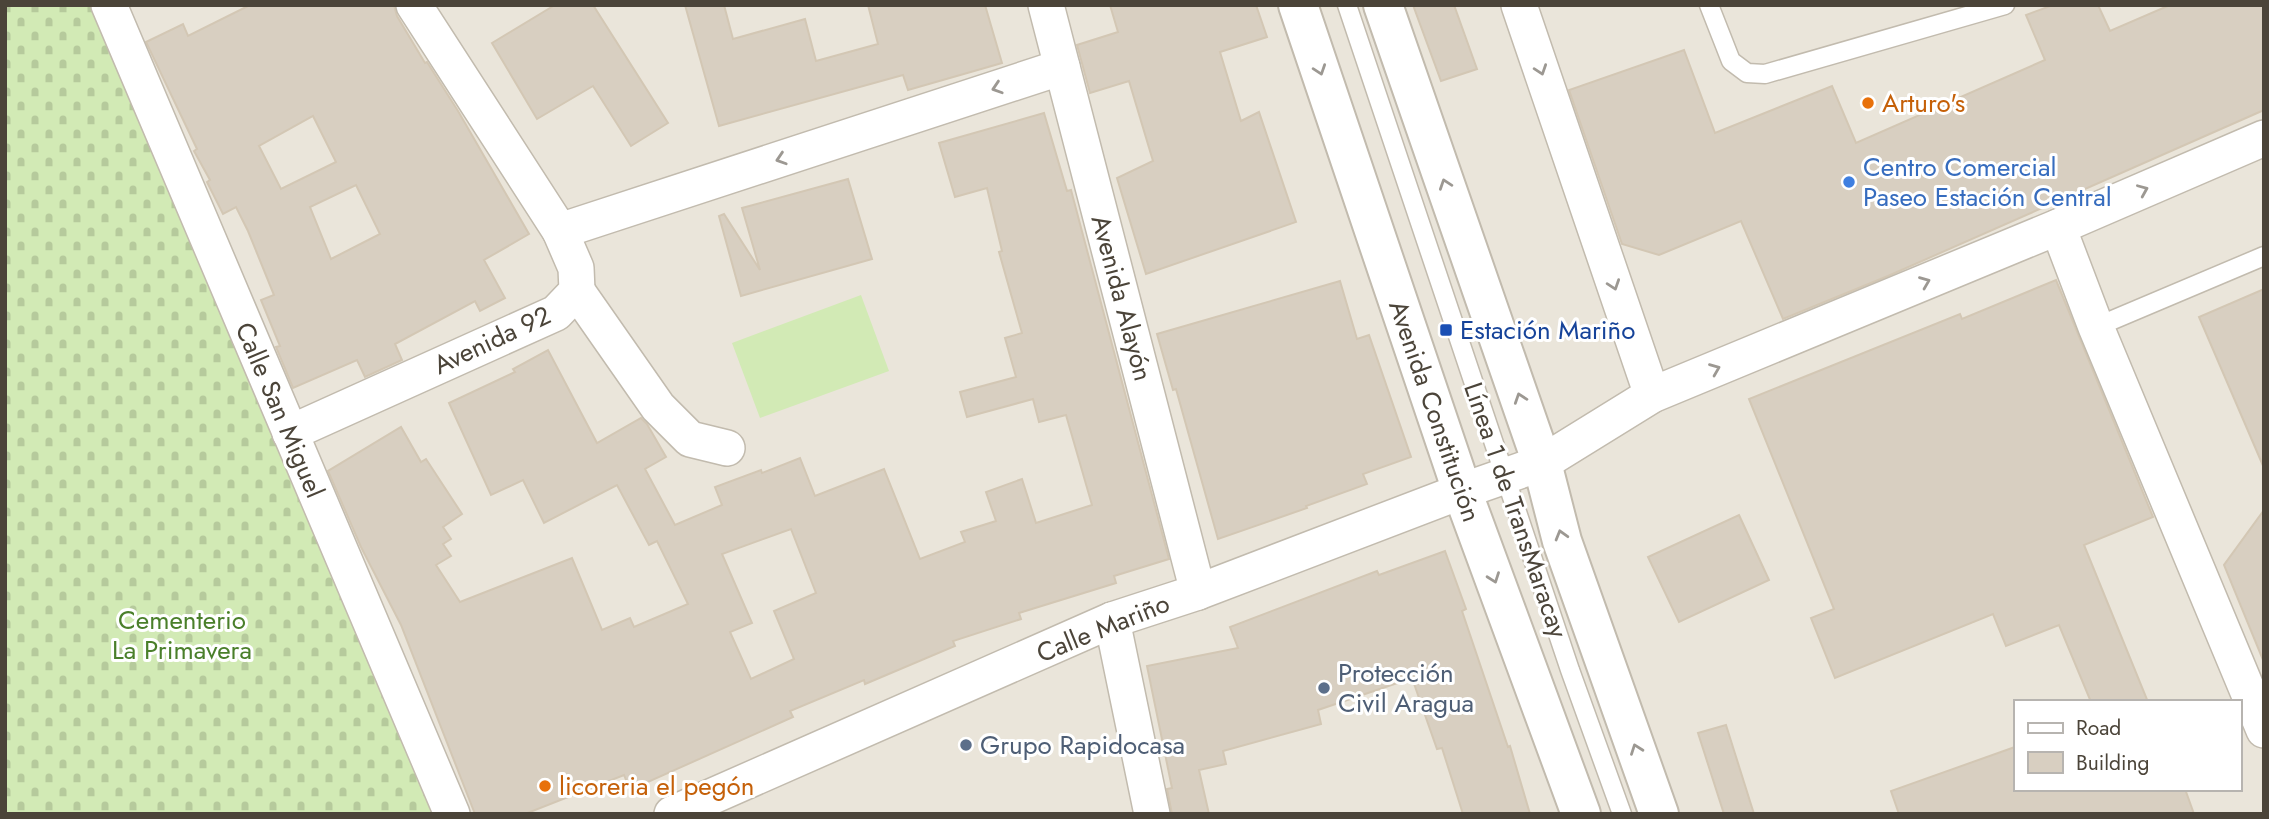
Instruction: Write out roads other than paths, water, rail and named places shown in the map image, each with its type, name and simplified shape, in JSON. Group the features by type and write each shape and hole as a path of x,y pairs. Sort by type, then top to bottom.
{"street":[{"name":"Avenida 92","path":"290,433 556,313 577,291 576,268 560,231 414,5"},
{"name":"Avenida Alayón","path":"1046,5 1198,592"},
{"name":"Avenida Constitución","path":"1298,5 1462,491 1581,814"},
{"path":"1383,5 1542,463 1562,541 1659,814"},
{"path":"1519,5 1652,395"},
{"name":"Calle San Miguel","path":"115,7 290,433 452,814"},
{"path":"560,231 1062,67"},
{"path":"2264,138 2058,227 2096,327 2264,730"},
{"name":"Calle Mariño","path":"672,814 720,805 1112,620 1198,592 1542,463 1652,395 2058,227"},
{"path":"577,291 658,407 690,439 727,448"},
{"path":"1112,620 1152,814"}],"lane":[{"name":"Línea 1 de TransMaracay","path":"1347,5 1570,670 1622,814"},
{"path":"1709,5 1731,61 1747,73 1765,74 2005,5"},
{"path":"2096,327 2264,256"}],"place":[{"name":"Arturo's","path":"1868,103"},
{"name":"Centro Comercial Paseo Estación Central","path":"1849,182"},
{"name":"Estación Mariño","path":"1446,330"},
{"name":"Protección Civil Aragua","path":"1324,688"},
{"name":"Grupo Rapidocasa","path":"966,745"},
{"name":"licoreria el pegón","path":"545,786"}],"park label":[{"name":"Cementerio La Primavera","path":"182,635"}]}
